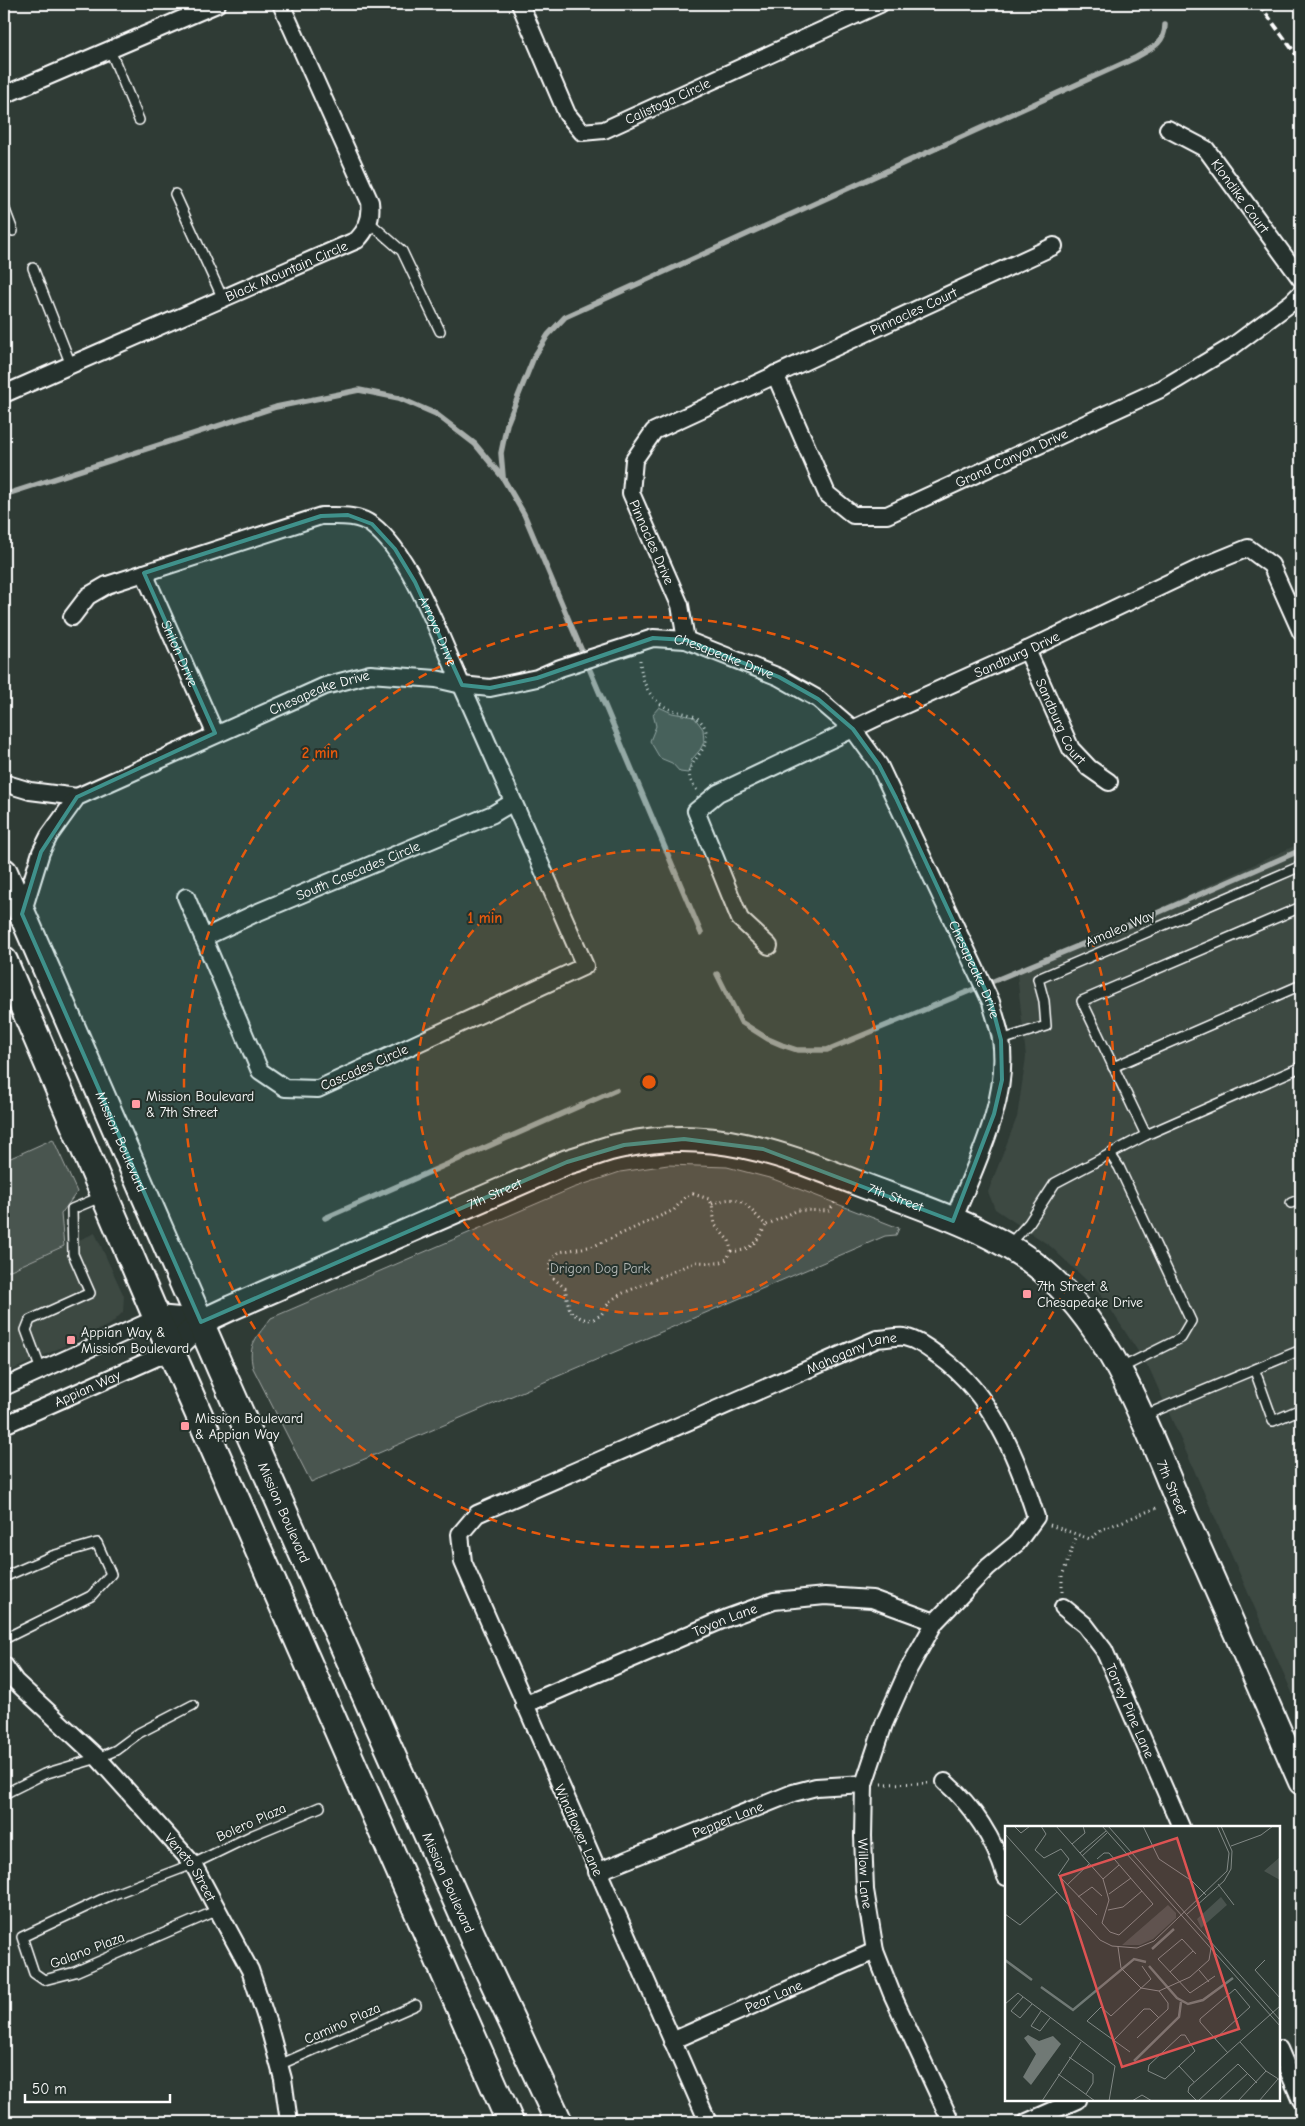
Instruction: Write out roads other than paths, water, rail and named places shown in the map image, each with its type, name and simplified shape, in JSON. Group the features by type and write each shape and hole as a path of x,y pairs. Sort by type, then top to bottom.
{"main road":[{"name":"Mission Boulevard","path":"4,872 474,1940 559,2122"},
{"path":"4,961 171,1351 510,2122"}],"street":[{"path":"4,95 217,4"},
{"path":"280,4 370,202 369,222"},
{"name":"Calistoga Circle","path":"520,4 567,114 582,132 604,130 880,4"},
{"name":"Klondike Court","path":"1168,129 1206,149 1301,278"},
{"name":"Black Mountain Circle","path":"4,394 357,240 365,232 369,222"},
{"name":"Pinnacles Court","path":"775,374 1054,246"},
{"name":"Grand Canyon Drive","path":"775,374 827,494 853,515 887,516 1162,388 1233,346 1292,302 1301,292"},
{"name":"Pinnacles Drive","path":"686,640 680,605 631,492 634,460 654,431 775,374"},
{"name":"Arroyo Drive","path":"72,617 88,596 108,584 321,516 348,515 372,524 395,549 415,582 442,637 585,966"},
{"name":"Sandburg Drive","path":"769,946 740,919 702,806 718,793 1204,566 1248,548 1271,565 1301,632"},
{"name":"Shiloh Drive","path":"144,573 215,734"},
{"name":"Chesapeake Drive","path":"22,914 41,852 49,836 77,797 325,686 370,674 436,679 462,685 490,688 537,678 560,668 653,638 686,640 779,676 818,699 853,729 880,765 991,1002 1001,1040 1002,1080 994,1114 953,1220"},
{"name":"Sandburg Court","path":"1027,650 1072,749 1089,768 1109,782"},
{"path":"4,783 30,791 77,797"},
{"name":"South Cascades Circle","path":"203,938 256,913 493,814 513,802"},
{"name":"Cascades Circle","path":"186,897 260,1071 285,1088 318,1090 585,966"},
{"name":"7th Street","path":"171,1351 201,1322 567,1162 624,1145 684,1138 729,1142 764,1149 794,1158 953,1220 1008,1246 1050,1276 1086,1315 1109,1349 1142,1416 1301,1782"},
{"path":"4,1387 157,1318"},
{"name":"7th Street","path":"157,1318 201,1322"},
{"name":"Mahogany Lane","path":"460,1534 477,1514 877,1339 902,1337 924,1345 954,1368 978,1393 998,1423 1027,1488 1036,1517 1018,1543 988,1567 935,1622"},
{"name":"Appian Way","path":"4,1424 171,1351"},
{"name":"Windflower Lane","path":"460,1534 463,1562 708,2122"},
{"name":"Toyon Lane","path":"524,1705 728,1618 774,1602 825,1596 872,1600 935,1622"},
{"name":"Torrey Pine Lane","path":"1063,1607 1085,1625 1104,1650 1181,1826"},
{"name":"Willow Lane","path":"935,1622 908,1670 884,1724 864,1784 862,1836 865,1890 875,1951 892,1994 951,2122"},
{"name":"Veneto Street","path":"4,1665 15,1681 98,1758 193,1864 250,1970 279,2065 290,2122"},
{"path":"945,1782 963,1798 982,1822 999,1853 1005,1874"},
{"name":"Pepper Lane","path":"597,1872 793,1794 816,1787 864,1784"},
{"name":"Pear Lane","path":"672,2041 875,1951"},
{"path":"1280,2051 1301,2100"},
{"path":"1027,2122 1075,2101"}],"lane":[{"path":"110,50 139,120"},
{"path":"175,194 223,299"},
{"path":"4,207 14,231"},
{"path":"369,222 402,251 440,332"},
{"path":"33,268 71,365"},
{"name":"Amaleo Way","path":"1001,1040 1046,1026 1044,1001 1038,978 1301,866"},
{"path":"1146,1135 1082,1001 1301,906"},
{"path":"1113,1067 1301,985"},
{"path":"1008,1246 1029,1223 1056,1183 1146,1135 1301,1066"},
{"path":"1110,1154 1119,1168 1191,1321 1181,1338 1119,1369"},
{"path":"41,1370 26,1330 30,1320 90,1293 73,1254 72,1210 104,1195"},
{"path":"1291,1204 1301,1199"},
{"path":"1142,1416 1255,1371 1301,1350"},
{"path":"1255,1371 1273,1421 1301,1408"},
{"path":"4,1577 52,1556 97,1543 111,1574 91,1596 4,1640"},
{"path":"4,1794 44,1774 98,1758 116,1750 139,1733 193,1705"},
{"name":"Bolero Plaza","path":"193,1864 253,1834 320,1807"},
{"name":"Galano Plaza","path":"193,1864 109,1896 22,1937 34,1973 44,1980 75,1972 218,1910"},
{"name":"Camino Plaza","path":"279,2065 416,2005"}],"waterway":[{"path":"503,476 501,453 507,424 534,357 548,335 565,317 1135,58 1156,45 1162,37 1165,25"},
{"path":"4,495 276,407 359,390 399,398 436,414 475,444 503,478 524,514 701,933"},
{"path":"717,974 741,1022 768,1039 797,1050 827,1050 1148,917 1301,850"},
{"path":"325,1218 616,1090"}],"railway":[{"path":"1259,4 1301,61"}],"place":[{"name":"Mission Boulevard & 7th Street","path":"136,1104"},
{"name":"7th Street & Chesapeake Drive","path":"1027,1294"},
{"name":"Appian Way & Mission Boulevard","path":"71,1340"},
{"name":"Mission Boulevard & Appian Way","path":"185,1426"}],"park label":[{"name":"Drigon Dog Park","path":"600,1268"}]}
